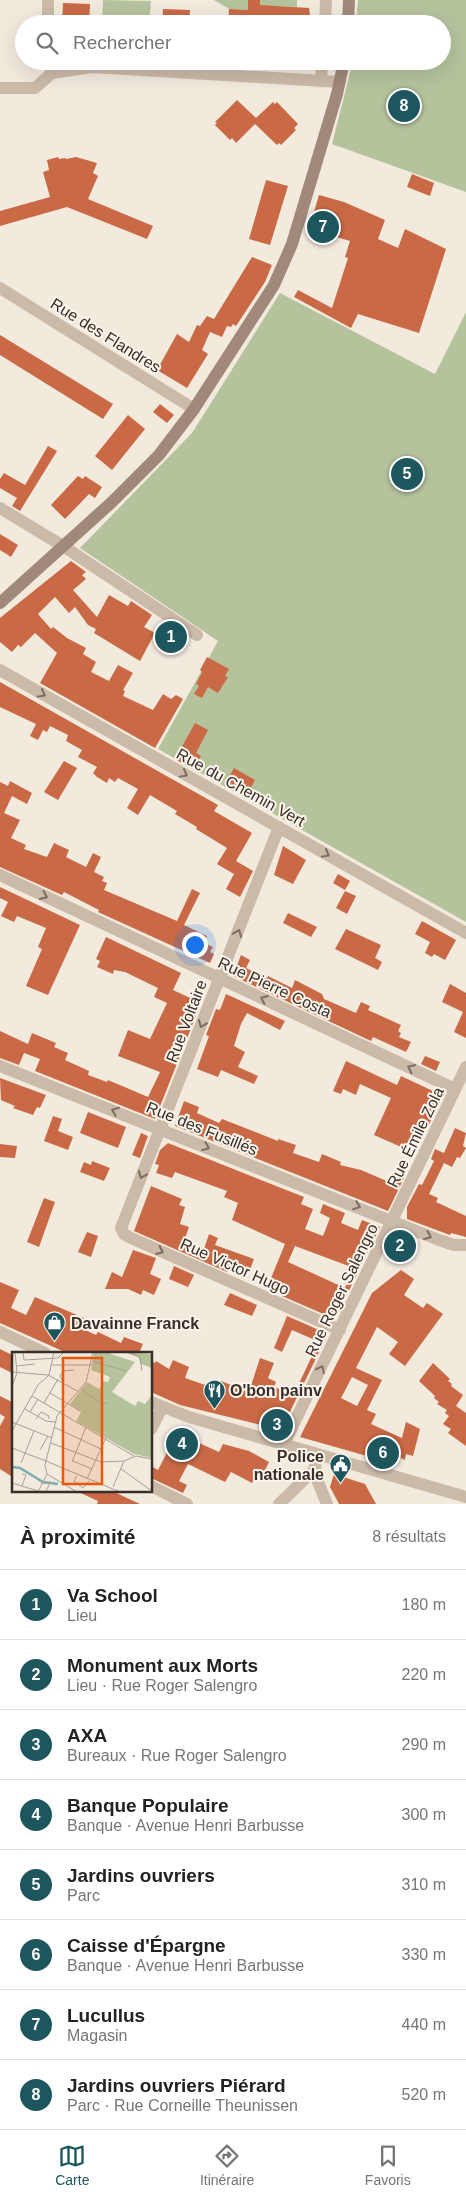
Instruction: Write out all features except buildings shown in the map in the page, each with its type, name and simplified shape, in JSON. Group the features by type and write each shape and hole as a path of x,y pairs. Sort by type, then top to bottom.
{"main road":[{"path":"348,15 349,0"},
{"path":"0,603 146,469 173,438 194,409 274,285 287,260 342,70"}],"street":[{"path":"48,0 48,15"},
{"path":"325,15 326,0"},
{"path":"0,88 35,88 47,70"},
{"path":"141,70 340,82"},
{"path":"321,81 322,70"},
{"name":"Rue des Flandres","path":"0,288 194,409"},
{"path":"0,508 63,546 197,635"},
{"name":"Rue du Chemin Vert","path":"0,670 466,933"},
{"name":"Rue Voltaire","path":"122,1226 279,828"},
{"name":"Rue Pierre Costa","path":"0,875 456,1089"},
{"name":"Rue des Fusillés","path":"0,1066 392,1221"},
{"name":"Rue Émile Zola","path":"392,1221 466,1067"},
{"name":"Rue Roger Salengro","path":"284,1444 392,1221 447,1243 466,1245"},
{"name":"Rue Victor Hugo","path":"122,1226 124,1234 131,1238 340,1330"},
{"path":"0,1332 43,1352"},
{"path":"152,1425 157,1405 466,1497"},
{"path":"314,1453 314,1470 327,1504"},
{"path":"279,1504 314,1470"},
{"path":"152,1486 187,1504"}],"green space":[{"path":"103,0 151,1 150,15 102,15"},
{"path":"214,0 248,0 260,5 260,0 297,0 297,7 267,6 267,11 229,9"},
{"path":"358,0 466,0 466,192 332,144 351,70 451,70 451,15 357,15"},
{"path":"280,293 435,374 466,312 466,922 158,749 218,641 80,548 192,433"}],"place":[{"name":"Jardins ouvriers Piérard","path":"404,106"},
{"name":"Lucullus","path":"323,227"},
{"name":"Jardins ouvriers","path":"407,474"},
{"name":"Va School","path":"171,637"},
{"name":"Monument aux Morts","path":"400,1246"},
{"name":"Davainne Franck","path":"55,1342"},
{"name":"O'bon painv","path":"214,1409"},
{"name":"AXA","path":"277,1425"},
{"name":"Banque Populaire","path":"182,1444"},
{"name":"Caisse d'Épargne","path":"383,1453"},
{"name":"Police nationale","path":"340,1484"}]}
